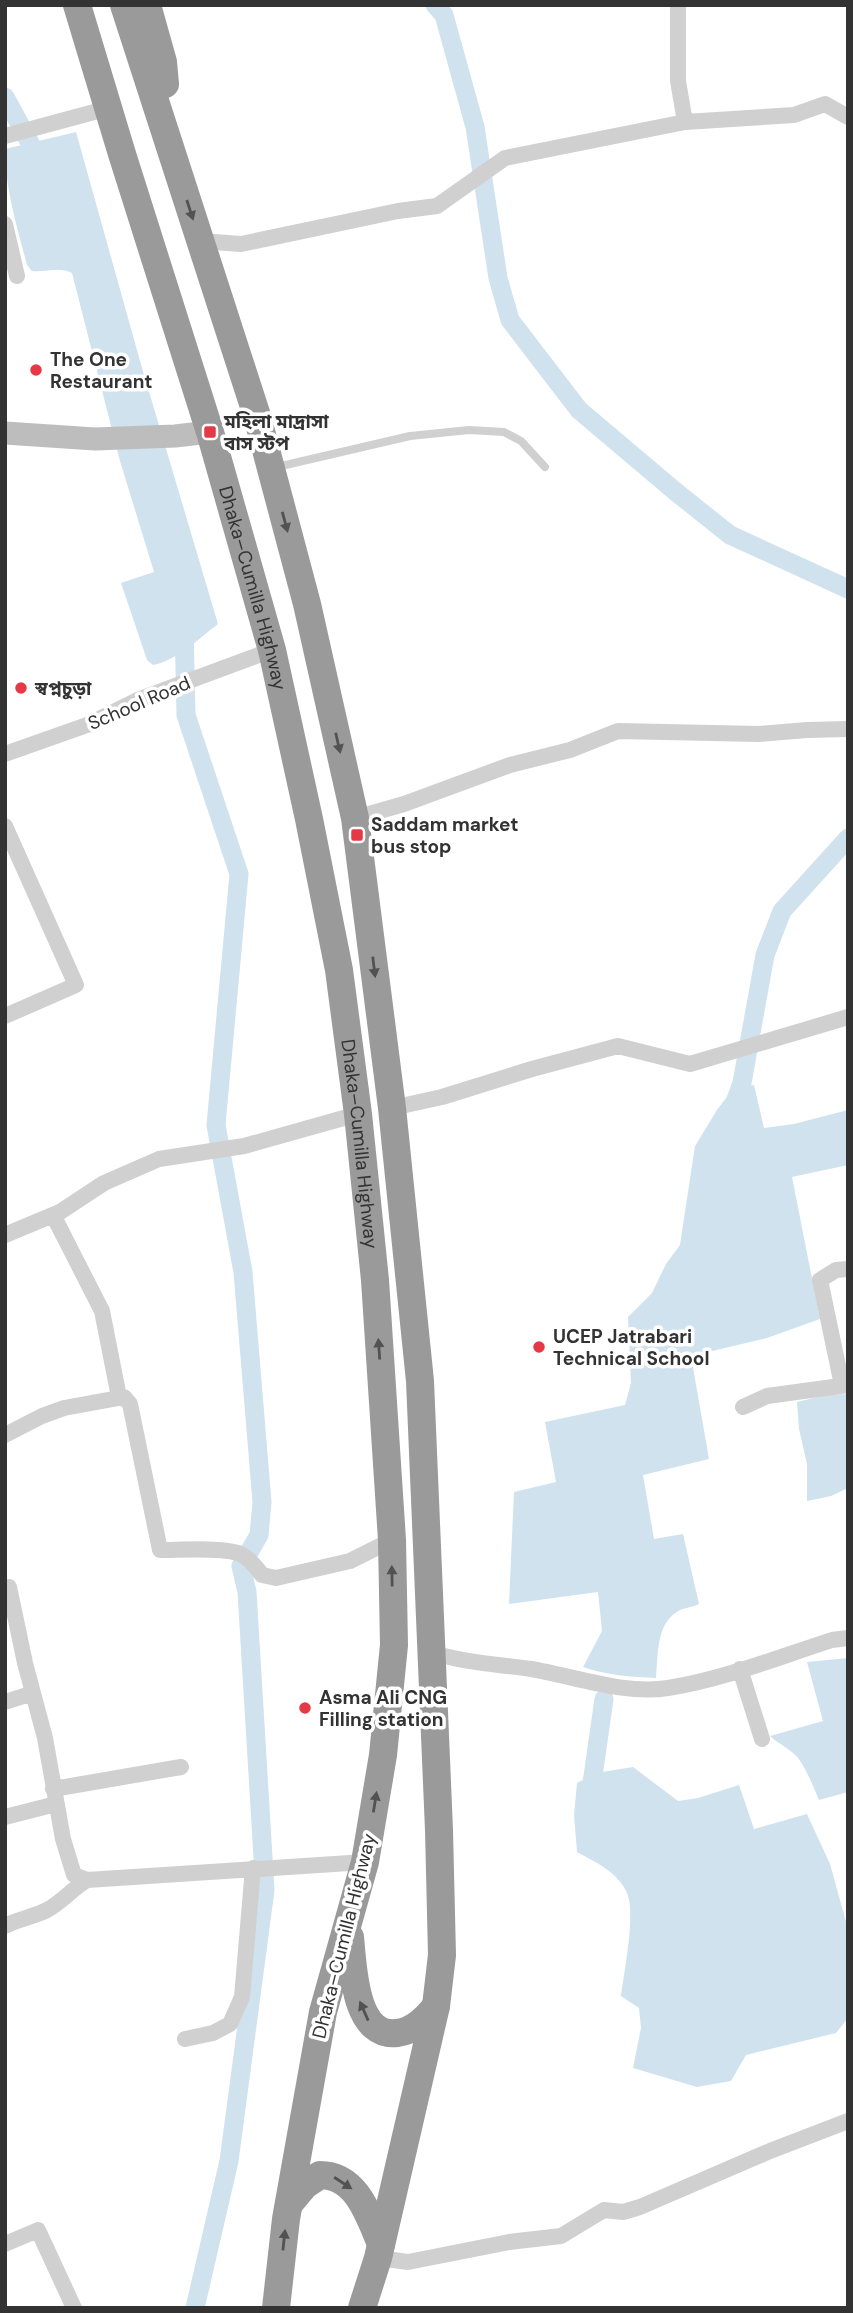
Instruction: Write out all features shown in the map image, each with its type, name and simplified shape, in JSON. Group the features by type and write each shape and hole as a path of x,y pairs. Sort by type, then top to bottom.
{"highway":[{"path":"59,5 77,60 99,111 122,154"},
{"name":"Dhaka–Cumilla Highway","path":"77,5 210,432 272,650 340,970 375,1280 392,1540 394,1645 383,1755 365,1862 323,2012 289,2204 276,2308"},
{"name":"Dhaka–Cumilla Highway","path":"124,5 257,416 307,604 355,818 393,1108 419,1381 442,1955 436,2006 379,2251 362,2308"},
{"path":"147,5 163,62 176,165"},
{"path":"349,1920 358,1994 366,2018 374,2028 383,2033 406,2031 417,2025 436,2006"},
{"path":"289,2204 304,2185 320,2175 341,2179 353,2189 363,2204 379,2251"}],"main road":[{"path":"5,433 95,439 210,432"}],"street":[{"path":"678,5 678,80 685,122"},
{"path":"200,241 242,244 398,211 437,206 505,158 685,122 793,115 825,104 848,117"},
{"path":"5,136 99,111"},
{"path":"5,224 17,276"},
{"name":"School Road","path":"5,754 87,726 140,699 272,650"},
{"path":"355,818 404,804 510,765 569,750 618,731 759,734 848,729"},
{"path":"5,826 76,985 5,1016"},
{"path":"393,1108 442,1097 618,1046 690,1064 848,1017"},
{"path":"5,1235 53,1215 104,1183 159,1159 244,1146 358,1114"},
{"path":"53,1215 102,1311 119,1397"},
{"path":"743,1407 767,1396 845,1385 820,1280 836,1270 848,1269"},
{"path":"5,1435 64,1408 124,1397 130,1404 160,1550 216,1550 239,1553 254,1565 262,1576 276,1578 349,1561 392,1540"},
{"path":"9,1587 74,1875 87,1880"},
{"path":"431,1652 458,1661 532,1669 632,1688 666,1688 740,1669 832,1640 848,1638"},
{"path":"740,1669 762,1739"},
{"path":"5,1702 33,1693"},
{"path":"5,1817 55,1796 181,1767"},
{"path":"5,1926 15,1920 43,1912 63,1901 78,1885 87,1880 365,1862"},
{"path":"185,2039 213,2032 230,2024 242,1997 253,1868"},
{"path":"379,2251 408,2262 509,2242 561,2236 604,2210 623,2212 640,2207 848,2121"},
{"path":"5,2244 38,2230 74,2308"}],"lane":[{"path":"271,468 410,436 469,430 504,432 521,441 545,467"}],"water":[{"path":"76,132 218,624 179,654 153,665 147,660 121,583 154,572 120,461 72,273 62,270 32,271 27,265 7,179 5,149"},
{"path":"754,1085 764,1128 794,1124 848,1110 848,1165 792,1177 820,1319 767,1338 691,1356 709,1459 643,1475 654,1539 683,1534 699,1604 678,1611 666,1624 658,1651 656,1678 592,1670 583,1667 602,1631 598,1592 509,1604 514,1492 556,1482 545,1422 625,1405 631,1383 628,1317 652,1293 666,1264 680,1245 695,1146 733,1089"},
{"path":"848,1394 848,1488 831,1496 807,1501 807,1464 799,1429 797,1402 826,1395"},
{"path":"848,1658 848,1792 819,1800 798,1758 770,1736 823,1721 807,1662"},
{"path":"633,1767 678,1801 698,1798 739,1785 754,1829 807,1814 830,1864 848,1929 848,2018 836,2033 746,2055 731,2081 697,2087 633,2068 641,2028 639,2008 621,1996 630,1914 627,1893 612,1873 577,1852 574,1815 577,1783 596,1773"}],"waterway":[{"path":"435,5 444,15 475,127 498,278 510,320 579,410 730,535 848,589"},
{"path":"5,97 42,165"},
{"path":"184,623 186,715 239,874 216,1125 243,1272 262,1502 259,1535 241,1566 247,1592 265,1890 229,2161 195,2308"},
{"path":"731,1113 742,1083 765,955 782,911 848,838"},
{"path":"596,1800 591,1790 604,1699"}],"place":[{"name":"The One Restaurant","path":"36,370"},
{"name":"মহিলা মাদ্রাসা বাস স্টপ","path":"210,432"},
{"name":"স্বপ্নচুড়া","path":"21,688"},
{"name":"Saddam market bus stop","path":"357,835"},
{"name":"UCEP Jatrabari Technical School","path":"539,1347"},
{"name":"Asma Ali CNG Filling station","path":"305,1708"}]}
